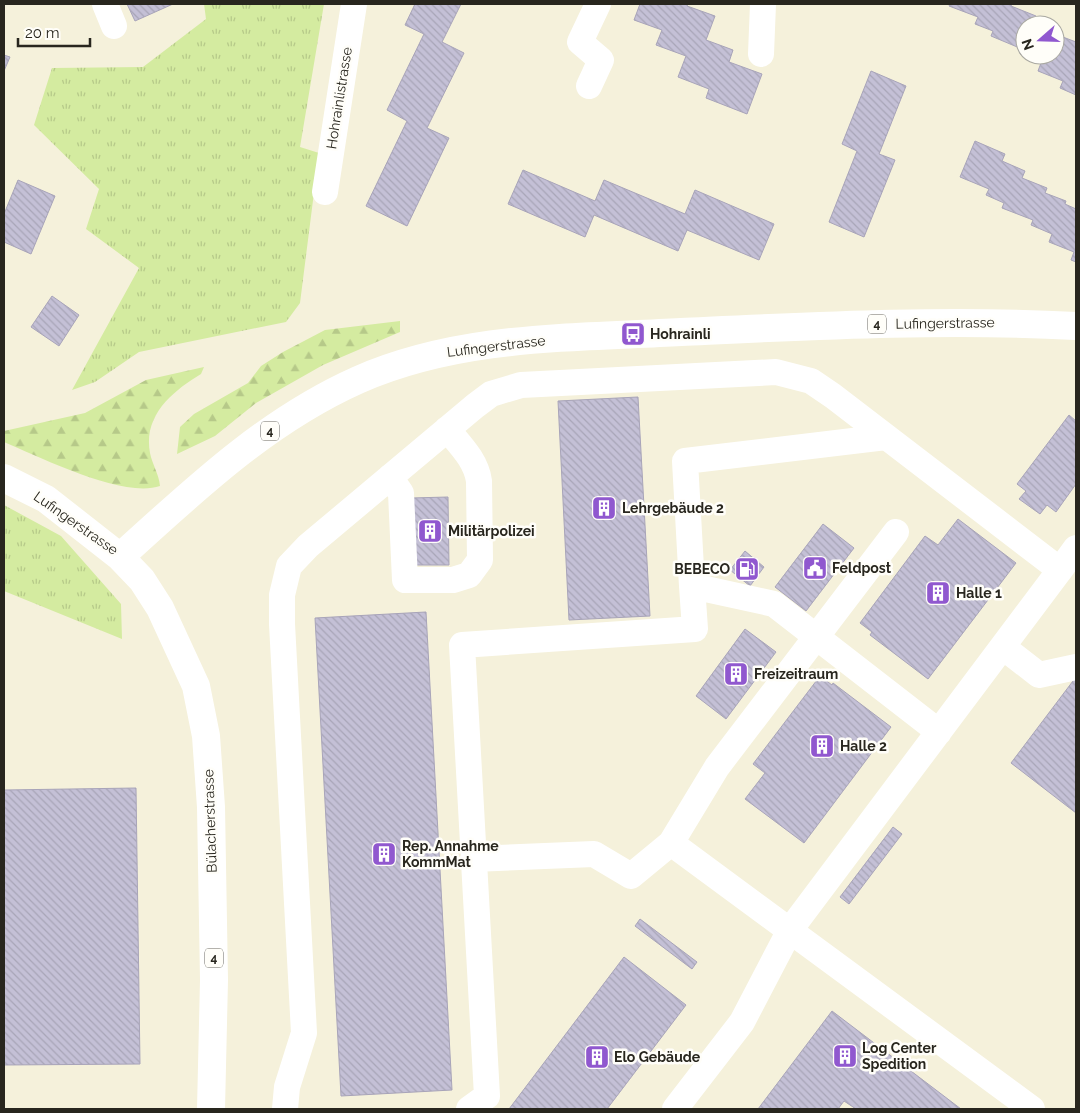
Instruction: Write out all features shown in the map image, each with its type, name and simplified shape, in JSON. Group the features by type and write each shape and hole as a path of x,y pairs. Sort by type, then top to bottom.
{"main road":[{"name":"Lufingerstrasse","path":"4,478 46,499 120,556 241,450 303,408 360,379 418,358 447,351 571,336 834,324 997,322 1076,326"},
{"name":"Bülacherstrasse","path":"120,556 142,580 160,608 178,643 196,686 206,736 211,807 214,980 211,1109"}],"street":[{"name":"Hohrainlistrasse","path":"325,192 354,4"},
{"path":"588,86 601,60 580,42 598,4"},
{"path":"761,54 763,4"},
{"path":"285,1109 287,1087 304,1033 282,595 289,566 308,546 491,394 521,385 776,372 811,381 886,437 1070,561 790,930 742,1022 685,1106"},
{"path":"390,477 402,493 405,580 453,580 469,575 480,560 480,481 471,459 448,429"},
{"path":"469,1109 487,1096 462,645 695,628 685,462 886,437"},
{"path":"474,859 594,854 631,876 672,843 717,767 896,532"},
{"path":"692,586 774,604 939,732"},
{"path":"1003,647 1039,675 1076,667"},
{"path":"672,843 1032,1109"}],"green space":[{"path":"204,4 324,4 300,147 319,153 300,303 286,322 139,352 95,382 72,390 139,268 86,229 99,189 34,125 52,68 143,67 206,19"},
{"path":"400,321 400,332 323,365 256,403 215,436 177,454 180,427 194,414 248,383 261,366 283,352 325,330"},
{"path":"204,367 201,374 180,388 162,406 151,427 149,439 150,453 160,486 144,488 125,487 104,482 59,466 4,442 4,431 85,413 146,380"},
{"path":"4,505 61,536 121,604 122,639 4,591"}],"building":[{"path":"127,4 173,4 135,21"},
{"path":"415,4 461,4 442,42 464,53 427,128 449,138 407,226 366,206 407,121 387,110 424,34 405,25"},
{"path":"640,4 688,4 687,6 715,16 706,40 733,50 729,62 762,74 747,114 706,98 709,89 678,77 686,56 656,45 662,30 634,20"},
{"path":"950,4 1012,4 1011,6 1034,15 1015,15 1015,46 991,36 993,31 975,24 978,17 949,6"},
{"path":"1065,38 1076,42 1076,95 1060,88 1063,81 1038,71 1040,65 1065,65"},
{"path":"4,55 10,57 4,71"},
{"path":"871,71 906,86 879,154 895,160 864,237 829,222 857,151 842,144"},
{"path":"975,141 1005,154 1002,161 1025,171 1022,178 1047,188 1045,193 1066,201 1065,204 1076,209 1076,262 1071,260 1074,252 1049,242 1052,234 1031,225 1033,220 1002,208 1004,203 986,195 989,189 960,177"},
{"path":"523,170 595,201 604,180 685,214 695,190 774,224 759,260 687,230 678,251 594,215 585,237 508,204"},
{"path":"18,180 55,196 31,254 4,242 4,214"},
{"path":"52,296 79,315 59,346 31,327"},
{"name":"Lehrgebäude 2","path":"638,397 650,616 569,620 558,401"},
{"path":"1069,415 1076,421 1076,484 1056,512 1047,505 1040,514 1019,499 1026,491 1017,484"},
{"name":"Militärpolizei","path":"448,497 449,565 413,565 411,498"},
{"name":"Halle 1","path":"958,519 1016,563 928,679 870,635 872,632 860,623 925,536 938,545"},
{"name":"Feldpost","path":"823,524 854,548 806,611 775,587"},
{"name":"BEBECO","path":"745,551 764,567 750,586 730,570"},
{"name":"Rep. Annahme KommMat","path":"426,612 452,1090 341,1096 315,618"},
{"name":"Freizeitraum","path":"745,629 776,652 726,719 696,696"},
{"name":"Halle 2","path":"820,676 832,685 833,683 891,727 804,843 745,799 765,773 753,764"},
{"path":"1076,677 1076,813 1011,763"},
{"path":"136,788 140,1064 4,1065 4,790"},
{"path":"893,827 902,834 849,904 840,897"},
{"path":"640,919 697,962 692,969 635,926"},
{"name":"Elo Gebäude","path":"624,957 686,1005 607,1109 509,1109"},
{"name":"Log Center Spedition","path":"832,1011 961,1109 856,1109 844,1101 838,1109 758,1109"}],"place":[{"name":"Hohrainli","path":"633,334"},
{"name":"Lehrgebäude 2","path":"604,508"},
{"name":"Militärpolizei","path":"430,531"},
{"name":"Feldpost","path":"815,568"},
{"name":"BEBECO","path":"747,569"},
{"name":"Halle 1","path":"938,593"},
{"name":"Freizeitraum","path":"736,674"},
{"name":"Halle 2","path":"822,746"},
{"name":"Rep. Annahme KommMat","path":"384,854"},
{"name":"Log Center Spedition","path":"845,1056"},
{"name":"Elo Gebäude","path":"597,1057"}]}
